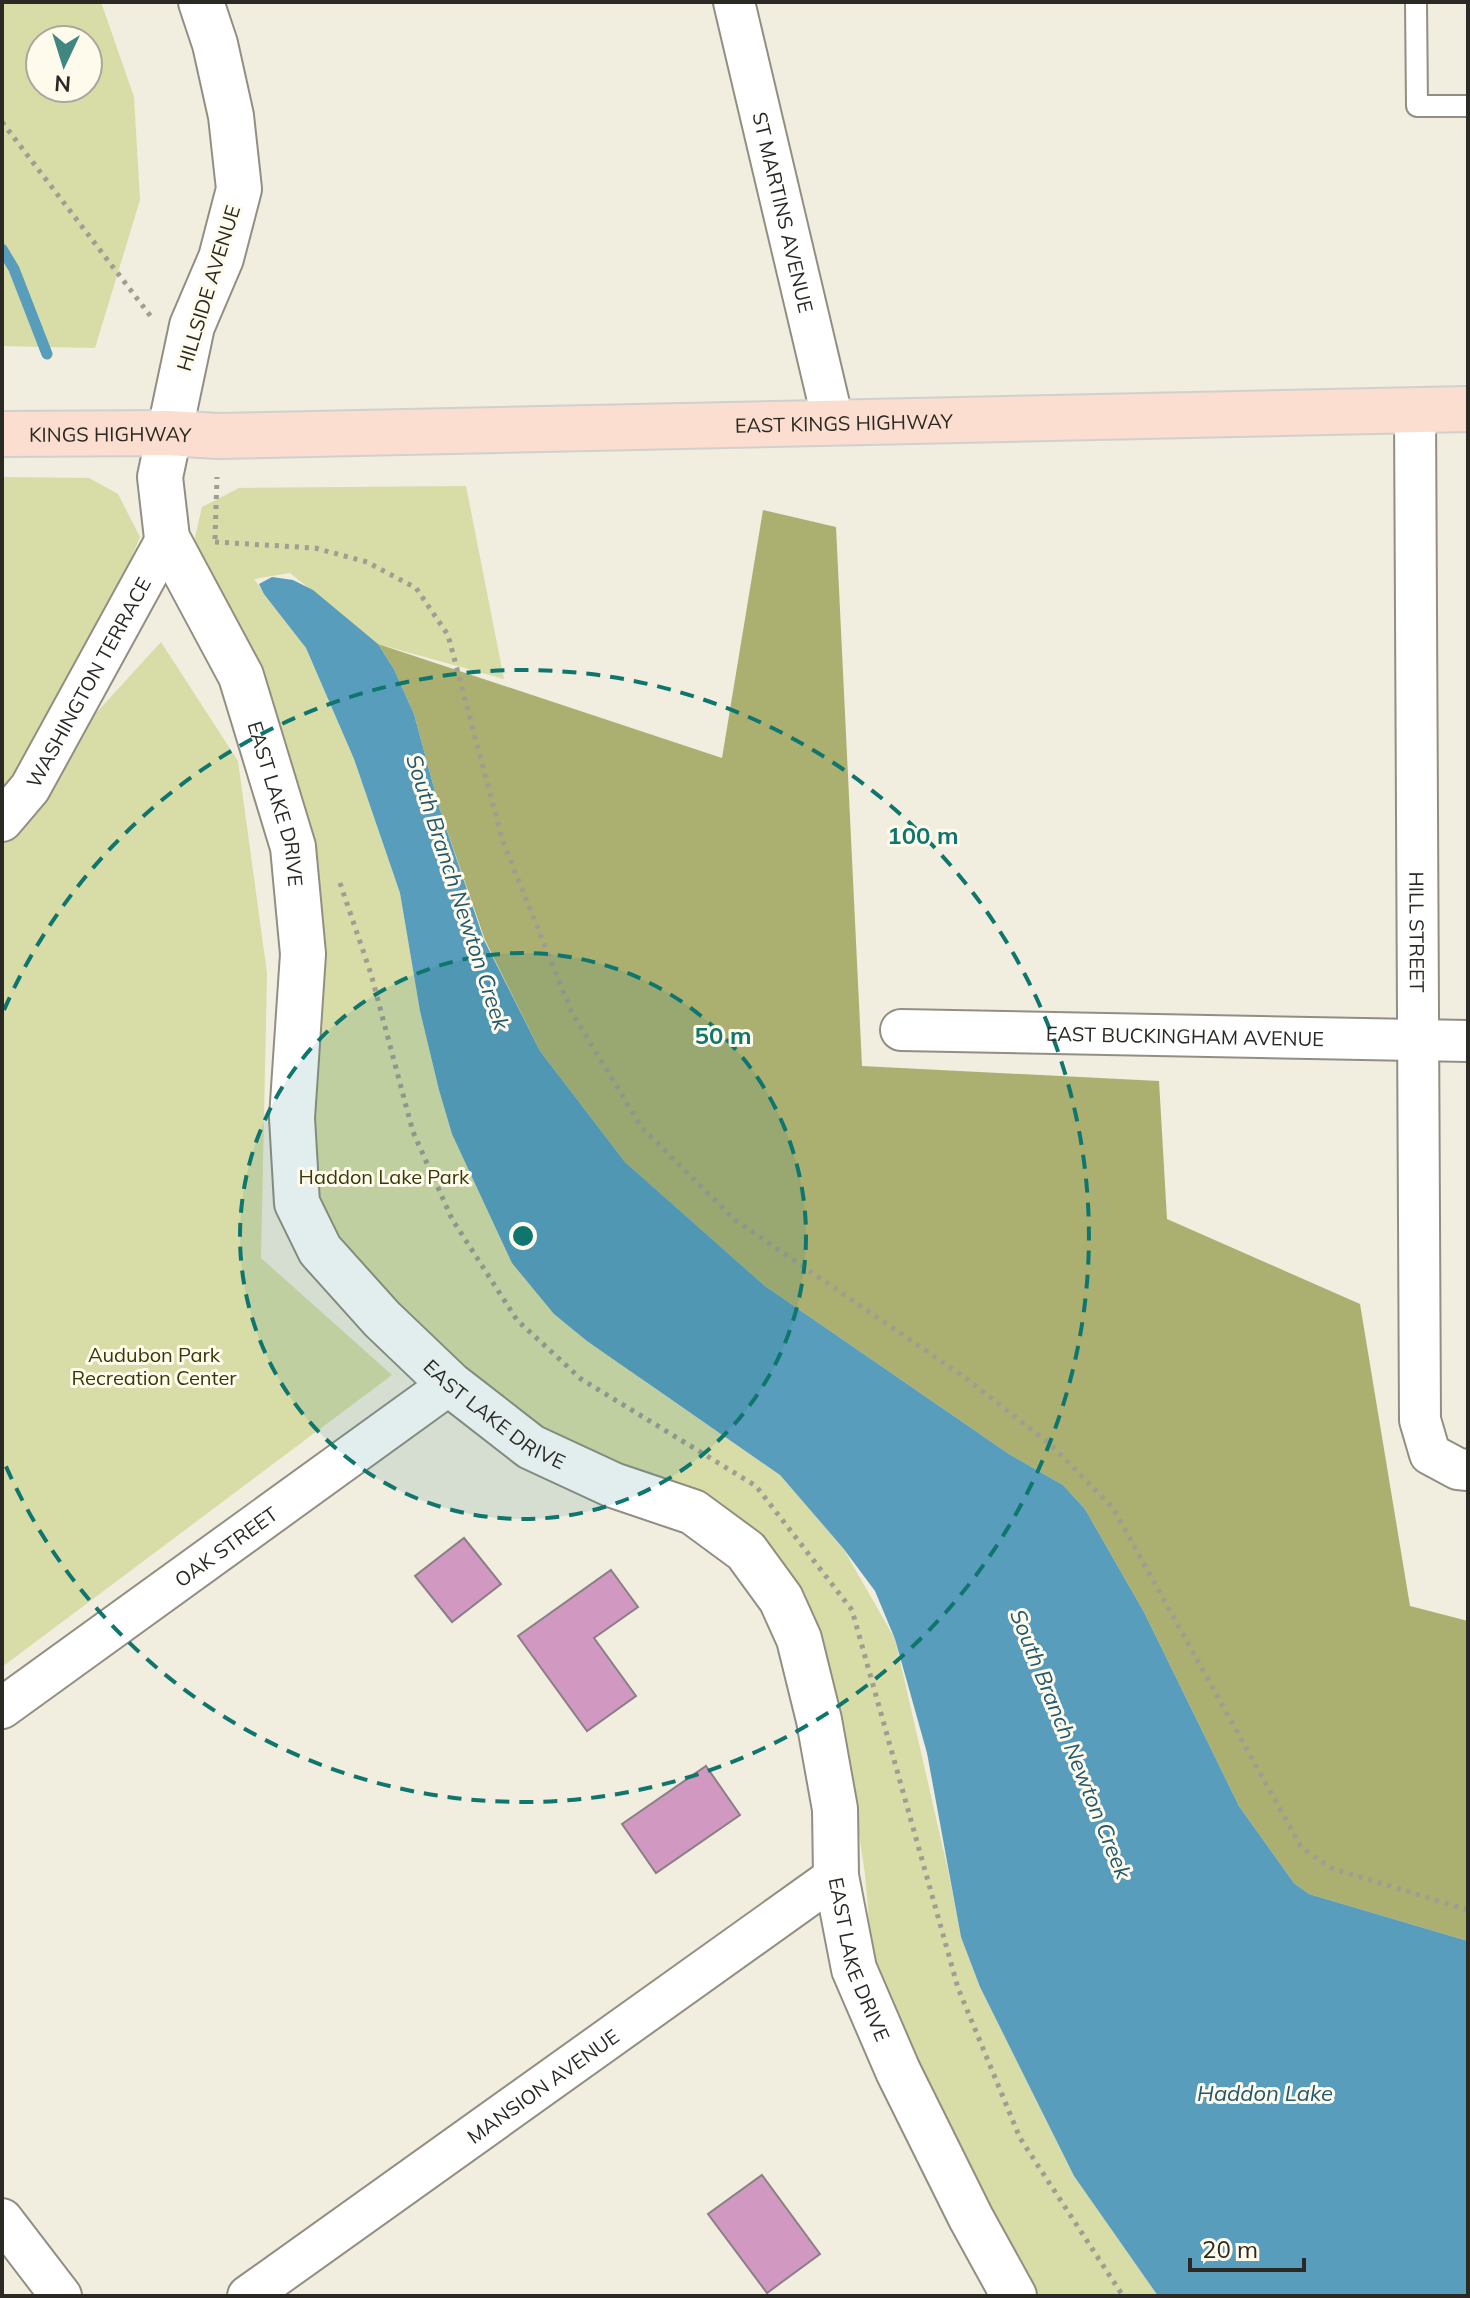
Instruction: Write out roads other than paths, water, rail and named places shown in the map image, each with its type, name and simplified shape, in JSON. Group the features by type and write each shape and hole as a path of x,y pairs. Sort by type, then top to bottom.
{"main road":[{"name":"EAST KINGS HIGHWAY","path":"218,436 1468,409"},
{"name":"KINGS HIGHWAY","path":"2,434 168,433 218,436"}],"street":[{"name":"HILLSIDE AVENUE","path":"168,433 192,326 221,258 239,189 231,116 215,44 201,2"},
{"name":"ST MARTINS AVENUE","path":"734,2 833,421"},
{"name":"HILL STREET","path":"1415,410 1420,1420 1430,1454 1458,1469 1468,1470"},
{"name":"EAST LAKE DRIVE","path":"168,433 160,477 167,538 241,676 293,847 303,954 292,1118 297,1203 320,1250 382,1319 450,1384 531,1447 613,1485 693,1512 746,1551 781,1599 799,1639 819,1720 835,1809 836,1876 854,1969 898,2071 971,2218 1014,2296"},
{"name":"WASHINGTON TERRACE","path":"2,821 30,788 167,538"},
{"name":"EAST BUCKINGHAM AVENUE","path":"901,1030 1468,1041"},
{"name":"OAK STREET","path":"2,1708 450,1384"},
{"name":"MANSION AVENUE","path":"248,2296 836,1876"},
{"path":"2,2219 61,2296"}],"lane":[{"path":"1416,2 1417,106 1468,106"}],"water":[{"name":"Haddon Lake","path":"272,577 293,580 313,590 378,644 394,669 414,714 440,810 484,940 540,1051 625,1162 765,1286 1009,1454 1063,1485 1085,1509 1144,1612 1239,1806 1294,1883 1309,1894 1468,1941 1468,2296 1158,2296 1074,2176 980,1987 961,1937 927,1753 895,1639 875,1591 843,1548 780,1475 587,1341 554,1314 512,1263 452,1134 420,1011 400,893 354,759 306,648 259,584"}],"waterway":[{"name":"South Branch Newton Creek","path":"2,249 14,269 47,354"}],"park label":[{"name":"Haddon Lake Park","path":"384,1176"},
{"name":"Audubon Park Recreation Center","path":"154,1366"}]}
